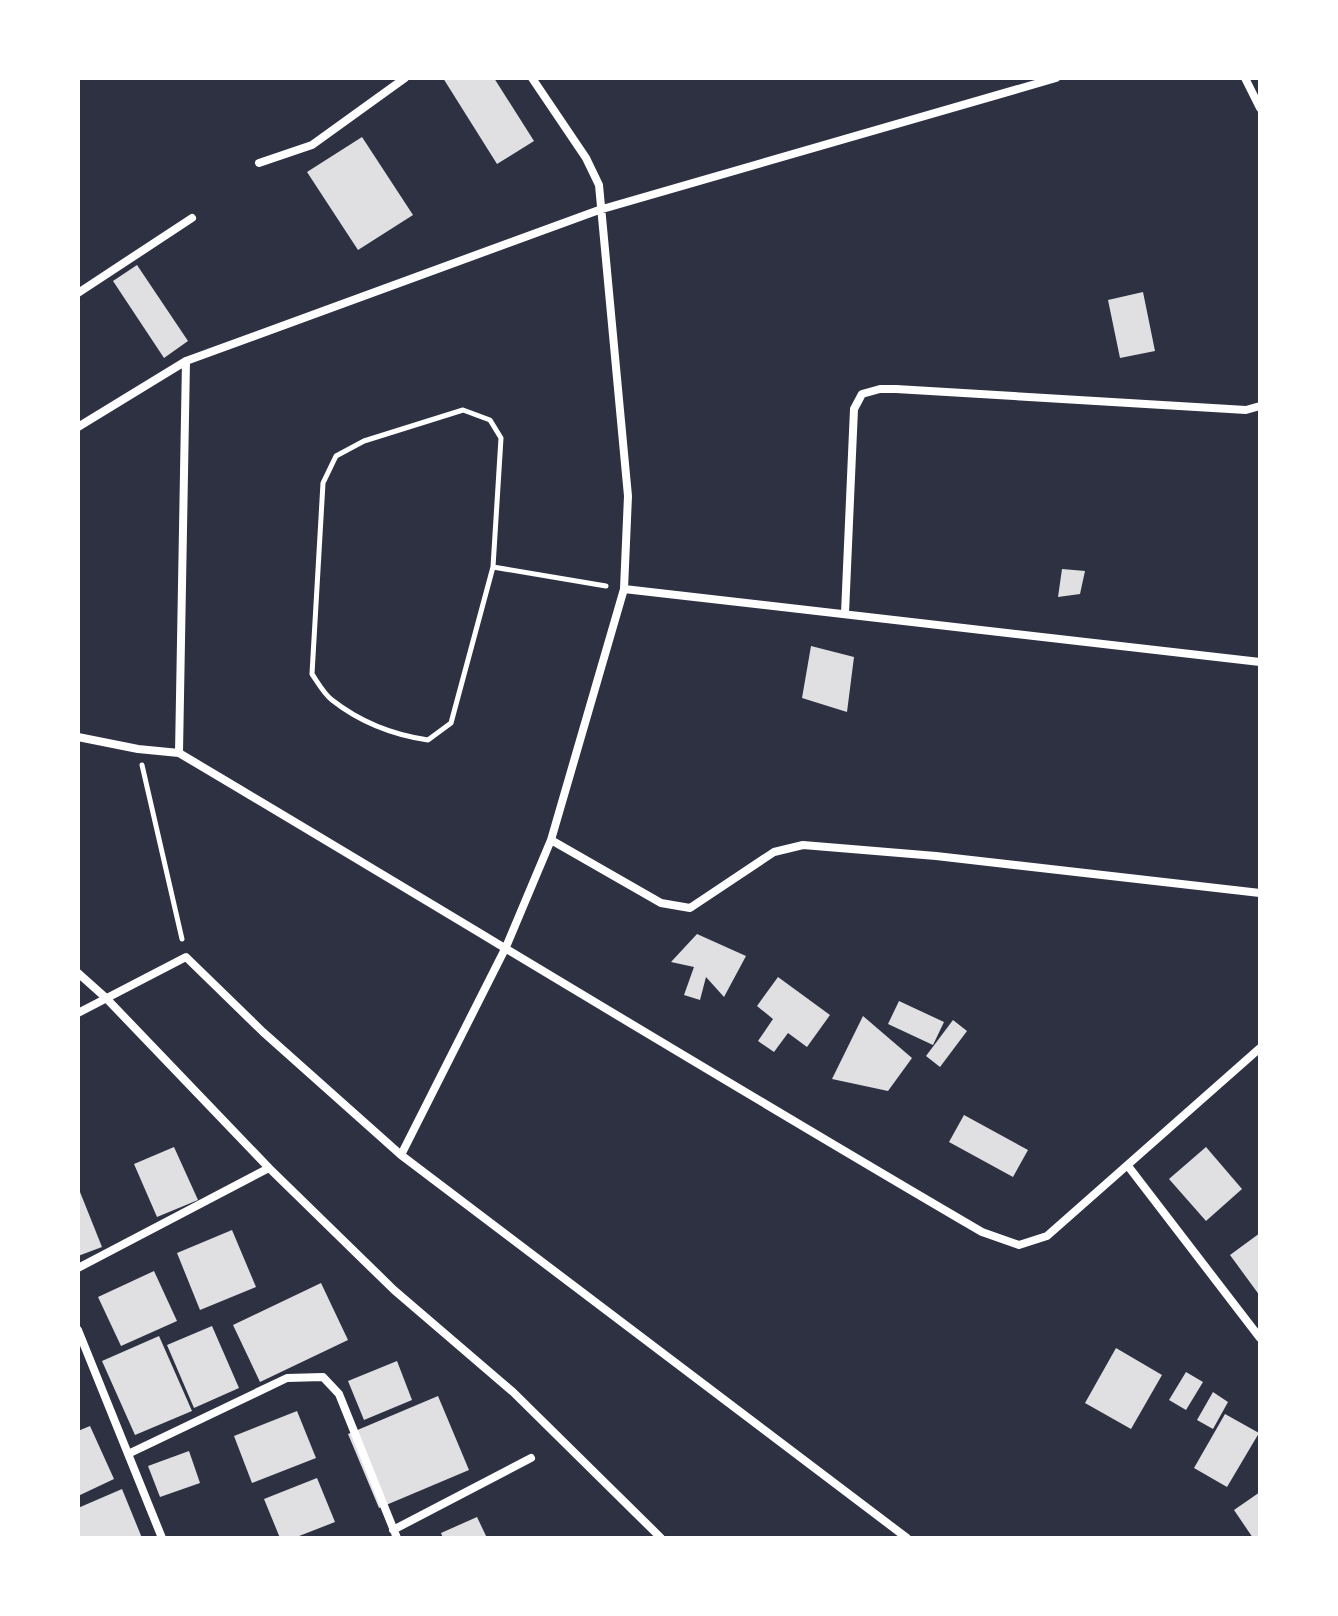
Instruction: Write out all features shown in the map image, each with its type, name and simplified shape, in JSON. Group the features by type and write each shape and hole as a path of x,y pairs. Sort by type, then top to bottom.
{"street":[{"path":"259,163 312,145 405,78"},
{"path":"401,1155 506,947 551,840 624,589 628,496 599,185 586,158 532,78"},
{"path":"78,427 186,361 599,210 1056,78"},
{"path":"1245,78 1260,108"},
{"path":"78,293 192,218"},
{"path":"179,753 186,361"},
{"path":"845,613 854,409 862,394 896,389 1246,410 1260,406"},
{"path":"624,589 1260,662"},
{"path":"78,737 138,749 179,753 731,1085 969,1224 1019,1245 1047,1236 1260,1048"},
{"path":"551,840 661,903 690,908 774,852 803,845 936,856 1260,893"},
{"path":"78,1013 186,957 263,1032 401,1155 907,1538"},
{"path":"78,973 394,1290 513,1392 661,1538"},
{"path":"1128,1166 1260,1338"},
{"path":"78,1268 269,1168"},
{"path":"78,1330 162,1538"},
{"path":"128,1454 287,1378 323,1377 339,1394 395,1534 531,1458"}],"path":[{"path":"463,410 490,420 501,438 493,567 451,723 428,740 403,736 375,726 331,699 312,674 323,483 336,456 364,441 463,410"},
{"path":"493,567 624,589"},
{"path":"138,749 186,957"}],"building":[{"path":"443,78 494,78 534,141 497,164"},
{"path":"362,137 413,215 358,250 307,172"},
{"path":"137,265 188,341 164,358 113,281"},
{"path":"1143,292 1155,351 1120,358 1108,300"},
{"path":"1062,569 1085,571 1080,594 1058,597"},
{"path":"811,646 854,657 847,712 802,698"},
{"path":"697,934 746,956 724,997 706,977 700,1000 684,995 694,967 671,962"},
{"path":"778,977 830,1015 807,1047 788,1033 774,1052 758,1041 773,1019 757,1006"},
{"path":"899,1001 944,1022 933,1045 888,1024"},
{"path":"863,1016 912,1058 888,1091 832,1079"},
{"path":"953,1020 967,1031 940,1067 926,1056"},
{"path":"964,1115 1028,1150 1013,1177 949,1142"},
{"path":"174,1147 198,1200 157,1217 134,1164"},
{"path":"1206,1147 1242,1189 1206,1221 1169,1179"},
{"path":"78,1187 102,1247 78,1256"},
{"path":"232,1230 256,1287 200,1310 177,1253"},
{"path":"1260,1233 1260,1296 1230,1255"},
{"path":"154,1271 177,1321 121,1346 98,1297"},
{"path":"321,1283 348,1340 260,1382 233,1325"},
{"path":"212,1326 239,1388 194,1408 167,1345"},
{"path":"159,1336 192,1411 135,1435 102,1361"},
{"path":"1116,1348 1162,1375 1131,1429 1085,1403"},
{"path":"397,1361 412,1400 364,1420 348,1381"},
{"path":"1186,1372 1203,1382 1186,1410 1169,1400"},
{"path":"1213,1392 1228,1402 1213,1429 1197,1420"},
{"path":"438,1396 469,1470 379,1508 348,1434"},
{"path":"297,1411 316,1458 252,1483 234,1436"},
{"path":"1225,1414 1259,1433 1227,1487 1194,1468"},
{"path":"90,1426 114,1479 78,1496 78,1431"},
{"path":"189,1451 200,1483 160,1497 148,1466"},
{"path":"317,1478 335,1522 294,1538 280,1538 264,1499"},
{"path":"122,1489 142,1538 78,1538 78,1508"},
{"path":"1260,1492 1260,1538 1253,1538 1234,1510"},
{"path":"477,1517 487,1538 443,1538 441,1533"}]}
